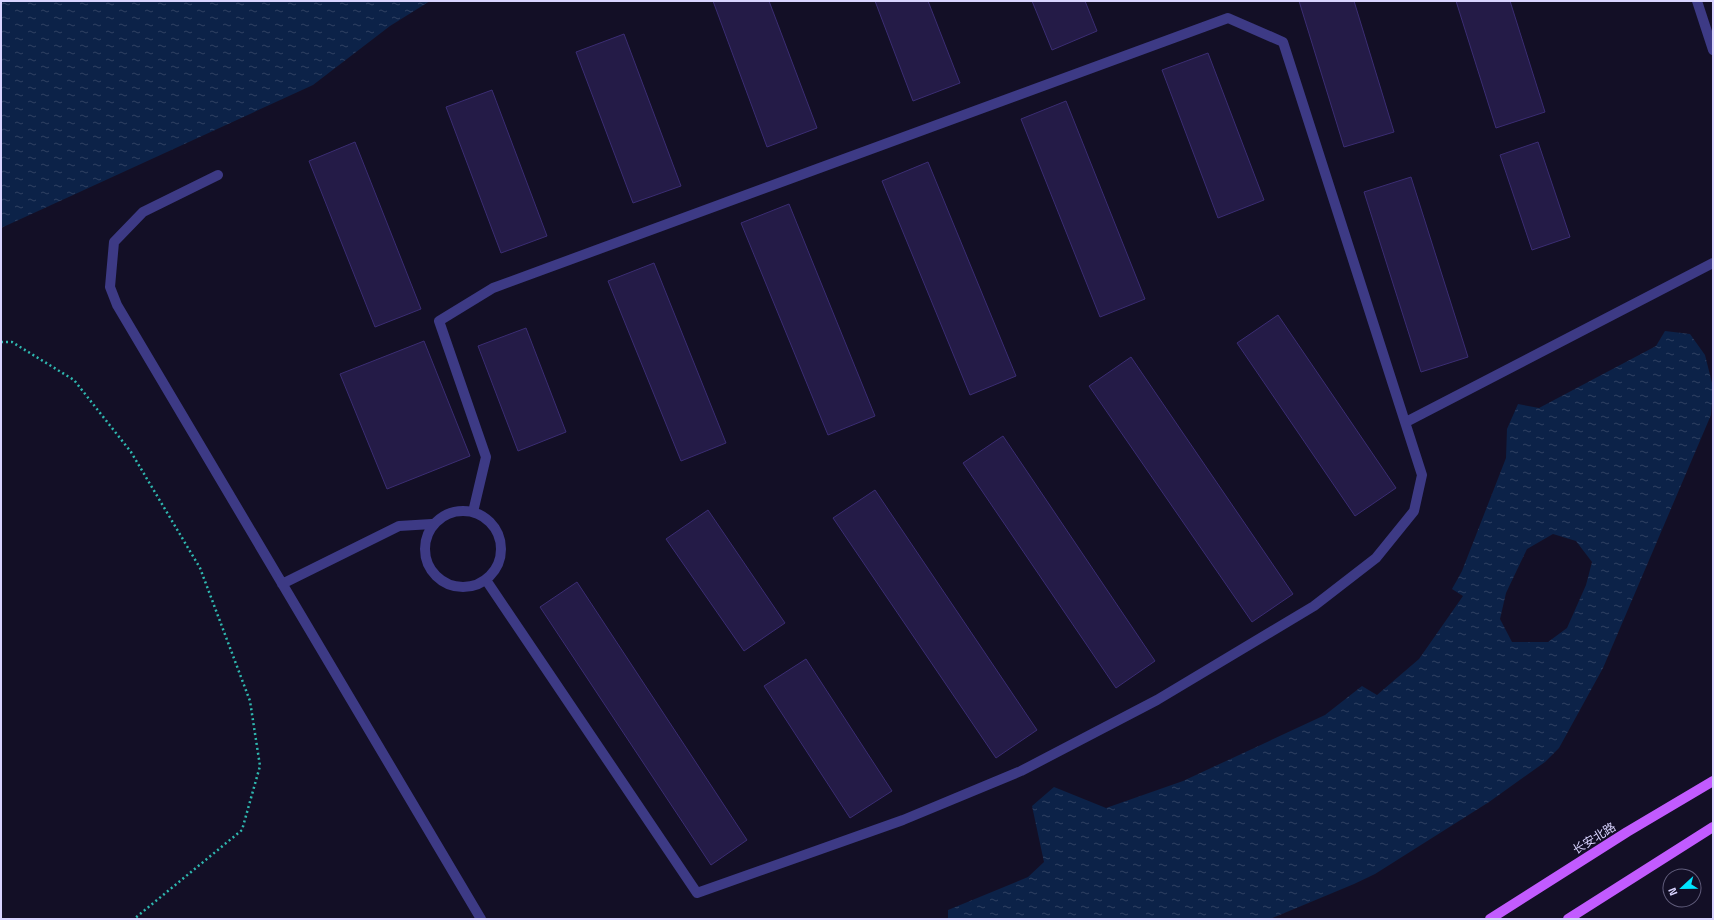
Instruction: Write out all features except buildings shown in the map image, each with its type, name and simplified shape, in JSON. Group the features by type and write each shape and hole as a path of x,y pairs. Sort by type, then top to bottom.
{"main road":[{"name":"长安北路","path":"1490,919 1627,832 1713,781"},
{"path":"1568,919 1713,827"}],"street":[{"path":"1697,1 1713,50"},
{"path":"473,512 486,457 439,321 493,288 1228,18 1283,42 1422,475 1414,511 1376,558 1314,606 1157,700 1021,771 903,820 696,893 486,580"},
{"path":"218,174 143,212 114,242 110,288 116,304 481,919"},
{"path":"1406,422 1713,263"},
{"path":"459,510 473,512 486,518 496,529 501,542 501,556 496,570 486,580 471,587 455,587 440,581 430,569 424,554 425,538 432,524 444,514 459,510"},
{"path":"282,584 399,526 432,524"}],"path":[{"path":"1,342 12,342 74,380 131,452 200,568 250,701 260,766 242,830 134,919"}],"water":[{"path":"1,1 430,1 390,26 313,85 1,228"},
{"path":"1665,331 1690,334 1705,355 1713,387 1711,415 1603,668 1559,748 1545,762 1489,802 1375,874 1270,919 948,919 948,910 1028,877 1044,862 1032,806 1054,787 1106,808 1183,781 1325,715 1362,686 1377,695 1419,659 1463,596 1452,589 1462,571 1506,458 1507,429 1518,404 1539,408 1656,346","holes":["1553,534 1576,541 1592,562 1586,585 1567,628 1548,642 1512,642 1500,619 1506,593 1527,549"]}]}
